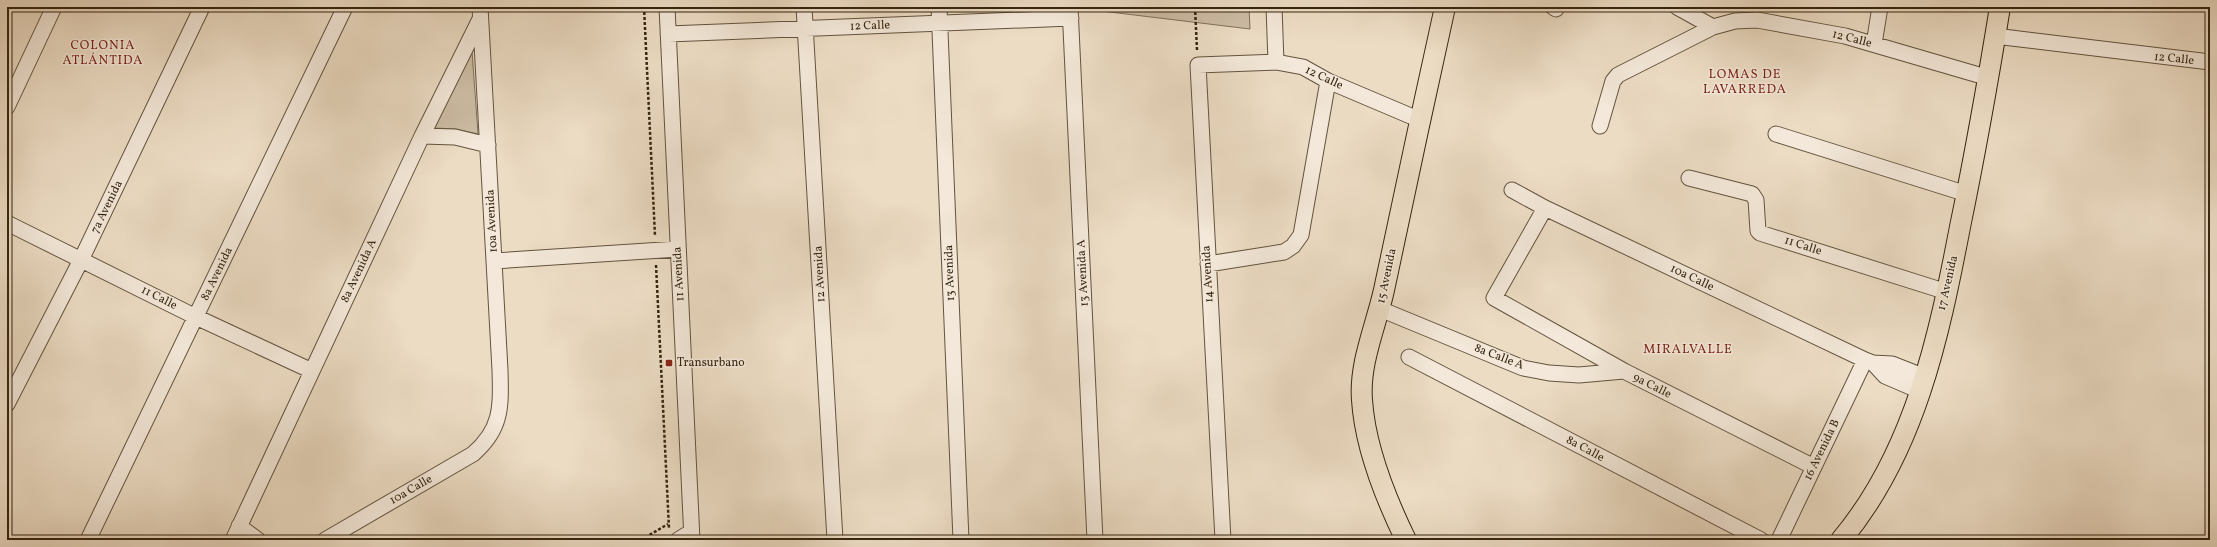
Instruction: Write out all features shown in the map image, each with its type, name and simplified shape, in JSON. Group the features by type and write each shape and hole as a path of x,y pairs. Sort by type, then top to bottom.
{"main road":[{"name":"15 Avenida","path":"1406,540 1378,472 1365,429 1362,398 1365,364 1380,309 1445,7"},
{"name":"17 Avenida","path":"1843,539 1873,495 1900,445 1923,384 1948,292 1989,78 2000,7"}],"street":[{"path":"7,107 54,7"},
{"name":"7a Avenida","path":"7,404 81,260 202,7"},
{"name":"8a Avenida","path":"88,540 345,7"},
{"name":"11 Avenida","path":"667,7 692,536"},
{"name":"12 Avenida","path":"804,7 835,540"},
{"name":"13 Avenida","path":"939,7 961,540"},
{"path":"1274,7 1276,62"},
{"path":"1677,7 1712,27"},
{"path":"1874,44 1880,7"},
{"name":"8a Avenida A","path":"233,540 480,12"},
{"name":"10a Avenida","path":"480,12 501,405 492,433"},
{"name":"12 Calle","path":"668,34 940,23 1071,12"},
{"name":"13 Avenida A","path":"1071,12 1095,540"},
{"name":"12 Calle","path":"1600,126 1613,81 1618,76 1712,27 1735,21 1757,20 1845,36 1989,78"},
{"name":"12 Calle","path":"1995,36 2210,62"},
{"name":"12 Calle","path":"1198,65 1276,62 1303,67 1328,81 1420,120"},
{"name":"14 Avenida","path":"1198,65 1222,540"},
{"path":"1208,264 1284,252 1293,246 1301,235 1328,81"},
{"path":"1776,134 1967,194"},
{"path":"422,136 454,137 488,145"},
{"name":"11 Calle","path":"1690,178 1752,194 1756,200 1758,231 1760,233 1948,292"},
{"name":"10a Calle","path":"1512,190 1545,208 1869,361 1885,376 1923,384"},
{"name":"9a Calle","path":"1545,208 1494,298 1624,371 1814,467"},
{"name":"11 Calle","path":"7,223 196,317 312,371"},
{"path":"494,261 678,250"},
{"name":"8a Calle A","path":"1380,309 1523,368 1549,374 1579,375 1624,371"},
{"name":"8a Calle","path":"1409,357 1761,540"},
{"name":"16 Avenida B","path":"1778,540 1869,361"},
{"name":"10a Calle","path":"325,540 464,460 480,448 492,433"},
{"path":"239,526 258,540"},
{"path":"678,540 692,536"}],"path":[{"path":"1195,7 1198,65"},
{"path":"641,540 668,524"}],"shaded area":[{"path":"1093,7 1249,7 1250,29 1093,10"},
{"path":"472,51 478,134 456,129 434,128"}],"place":[{"name":"Transurbano","path":"669,363"}],"district":[{"name":"COLONIA ATLÁNTIDA","path":"103,54"},
{"name":"LOMAS DE LAVARREDA","path":"1745,82"},
{"name":"MIRALVALLE","path":"1688,350"}]}
